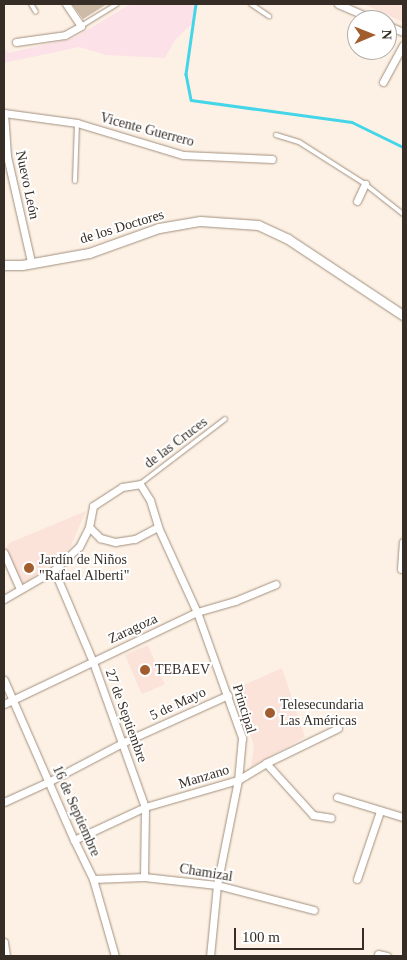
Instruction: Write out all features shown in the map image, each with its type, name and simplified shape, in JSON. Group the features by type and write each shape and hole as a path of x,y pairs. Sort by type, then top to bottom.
{"street":[{"path":"16,42 65,34 81,26 66,4"},
{"path":"338,4 349,6"},
{"path":"383,82 403,45"},
{"name":"Vicente Guerrero","path":"4,113 77,123 183,156 272,160"},
{"name":"Nuevo León","path":"4,113 5,156 31,262"},
{"path":"357,201 364,184"},
{"name":"de los Doctores","path":"4,265 89,253 159,228 200,221 258,225 288,239 403,315"},
{"path":"4,599 54,570 79,547 89,527 93,506 122,487 140,484"},
{"name":"Principal","path":"140,484 150,500 158,527 197,612 228,694 242,738 238,780 217,885 210,956"},
{"path":"89,527 100,538 115,542 135,539 158,527"},
{"path":"401,569 403,542"},
{"path":"4,553 20,590"},
{"name":"27 de Septiembre","path":"54,570 124,742 145,807 144,877"},
{"name":"Zaragoza","path":"4,704 197,612 235,601 276,584"},
{"name":"16 de Septiembre","path":"4,680 93,879 115,956"},
{"name":"5 de Mayo","path":"4,802 50,782 124,742 228,694"},
{"name":"Manzano","path":"74,840 145,807 238,780 266,763 338,728"},
{"path":"266,763 313,815 331,818"},
{"path":"337,797 403,817"},
{"path":"357,879 380,811"},
{"name":"Chamizal","path":"93,879 144,877 217,885 314,910"},
{"path":"4,942 6,956"},
{"path":"378,954 386,956"}],"lane":[{"path":"31,4 36,12"},
{"path":"81,26 117,4"},
{"path":"251,4 269,16"},
{"path":"75,181 77,123"},
{"path":"276,135 299,142 364,184 403,214"},
{"name":"de las Cruces","path":"140,484 225,419"}],"shaded area":[{"path":"130,4 194,4 194,22 175,40 165,58 106,55 79,47 4,63 4,47 8,53 74,38"},
{"path":"364,4 403,4 403,22 397,19 397,10 377,10"},
{"name":"Jardín de Niños \"Rafael Alberti\"","path":"86,511 70,548 21,587 6,549 9,543"},
{"name":"TEBAEV","path":"148,645 165,685 142,694 125,655"},
{"name":"Telesecundaria Las Américas","path":"282,668 305,737 251,767 254,746 235,689"}],"building":[{"path":"72,4 107,4 83,19"}],"waterway":[{"path":"196,4 186,74 191,100 352,122 403,147"}],"place":[{"name":"Jardín de Niños \"Rafael Alberti\"","path":"29,568"},
{"name":"TEBAEV","path":"145,670"},
{"name":"Telesecundaria Las Américas","path":"270,713"}]}
